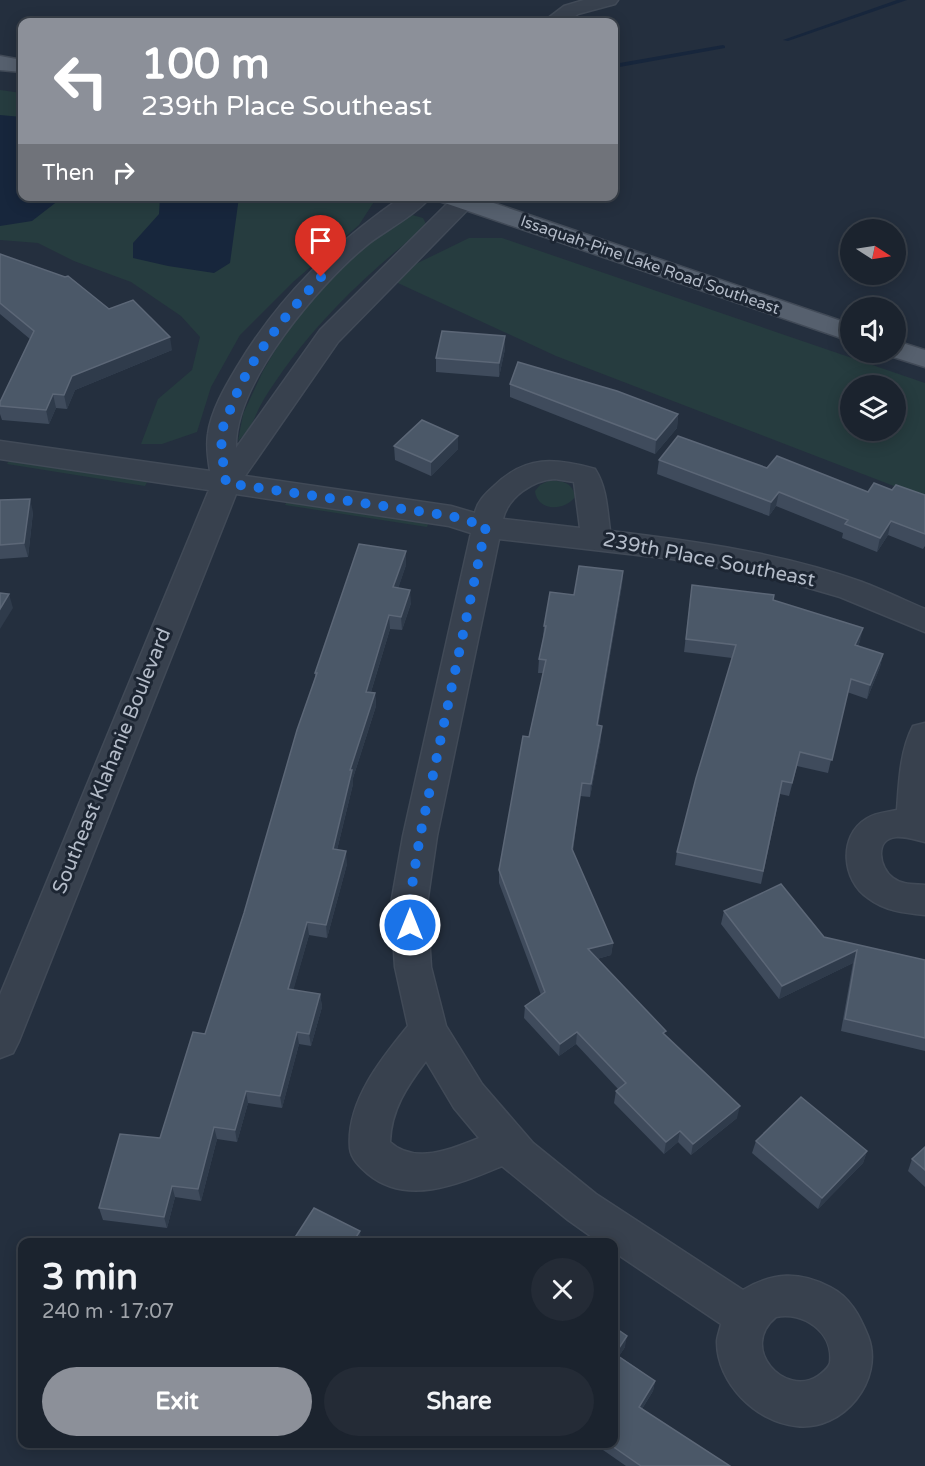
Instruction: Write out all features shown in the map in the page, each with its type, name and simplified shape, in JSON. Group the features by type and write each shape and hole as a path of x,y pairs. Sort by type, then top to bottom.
{"main road":[{"path":"0,63 18,65"},
{"name":"Issaquah-Pine Lake Road Southeast","path":"470,201 840,330"},
{"path":"906,352 925,359"}],"street":[{"path":"560,18 571,10 608,0"},
{"path":"222,491 222,429 235,395 257,355 286,314 352,245 412,201"},
{"name":"Southeast Klahanie Boulevard","path":"0,1041 222,491 328,336 458,201"},
{"name":"239th Place Southeast","path":"0,450 452,531 486,526 672,549 778,569 850,589 925,621"},
{"name":"239th Place Southeast","path":"0,466 222,491"},
{"path":"596,538 590,486 585,476 573,472 538,470 525,474 505,490 491,507 420,836 409,904 413,967 428,1030 468,1096 519,1156 582,1207 747,1317"},
{"path":"925,735 917,769 919,826 897,823 882,826 870,834 862,845 861,858 865,872 875,884 888,893 906,899 925,900"},
{"path":"428,1030 388,1081 369,1130 370,1150 388,1166 413,1174 444,1169 509,1144"}],"green space":[{"path":"0,90 18,92 18,201 374,201 359,225 293,282 240,335 211,387 197,432 162,444 141,444 158,399 192,370 200,337 181,316 131,282 74,261 38,243 0,240"},
{"path":"405,213 423,218 427,226 372,272 320,324 280,375 251,425 238,441 243,414 263,371 294,318 361,241"},
{"path":"469,238 502,238 840,354 840,363 867,363 902,375 840,375 840,441 906,441 906,376 925,383 925,498 556,356 387,278"},
{"path":"13,454 151,475 145,486 7,464"},
{"path":"548,481 566,483 572,488 575,497 565,505 546,506 537,498 535,491"},
{"path":"289,497 430,519 427,527 285,505"}],"water":[{"path":"0,115 18,117 18,201 58,201 32,221 0,226"},
{"path":"160,201 238,201 230,263 214,273 133,258 133,243 159,214"}],"building":[{"path":"0,254 65,277 68,276 109,309 133,300 170,337 72,376 64,395 53,394 46,410 0,406 34,331 0,303"},
{"path":"442,331 505,336 499,363 436,358"},
{"path":"518,362 617,391 678,414 656,440 510,384"},
{"path":"422,420 458,436 431,462 394,446"},
{"path":"678,436 767,468 777,456 868,492 874,483 892,490 896,485 925,495 925,534 891,521 880,538 845,524 848,520 779,492 771,502 659,460"},
{"path":"30,499 24,543 0,545 0,500"},
{"path":"359,544 406,551 393,587 410,590 401,617 389,615 366,692 375,693 350,770 352,770 333,849 346,851 326,925 307,922 288,989 320,994 309,1034 297,1032 280,1096 246,1091 235,1130 214,1127 198,1189 172,1186 164,1217 99,1208 120,1134 160,1138 193,1032 205,1034 244,913 297,730"},
{"path":"579,566 623,571 597,725 602,726 591,784 582,783 572,849 613,943 588,949 666,1031 663,1033 740,1106 693,1144 680,1131 666,1142 616,1091 626,1083 577,1032 560,1044 525,1006 545,992 499,870 523,736 529,737 546,660 539,659 550,592 574,595"},
{"path":"692,585 774,595 773,600 863,628 855,645 883,654 870,685 851,679 832,760 800,752 792,783 782,781 763,871 677,852 696,778 736,645 686,639"},
{"path":"0,593 9,594 0,609"},
{"path":"781,884 824,937 925,960 925,1038 845,1019 857,950 782,986 724,911"},
{"path":"801,1097 867,1151 822,1198 756,1141"},
{"path":"925,1147 925,1170 912,1159"},
{"path":"314,1208 360,1231 356,1238 295,1238"},
{"path":"618,1330 627,1336 618,1350"},
{"path":"618,1356 655,1381 639,1407 730,1466 641,1466 615,1448 618,1448"}],"waterway":[{"path":"786,40 904,0"},
{"path":"618,65 723,47"}],"route":[{"path":"321,277 286,314 257,355 235,395 222,429 221,449 226,483 451,516 486,526 420,836 409,904 410,925"}]}
